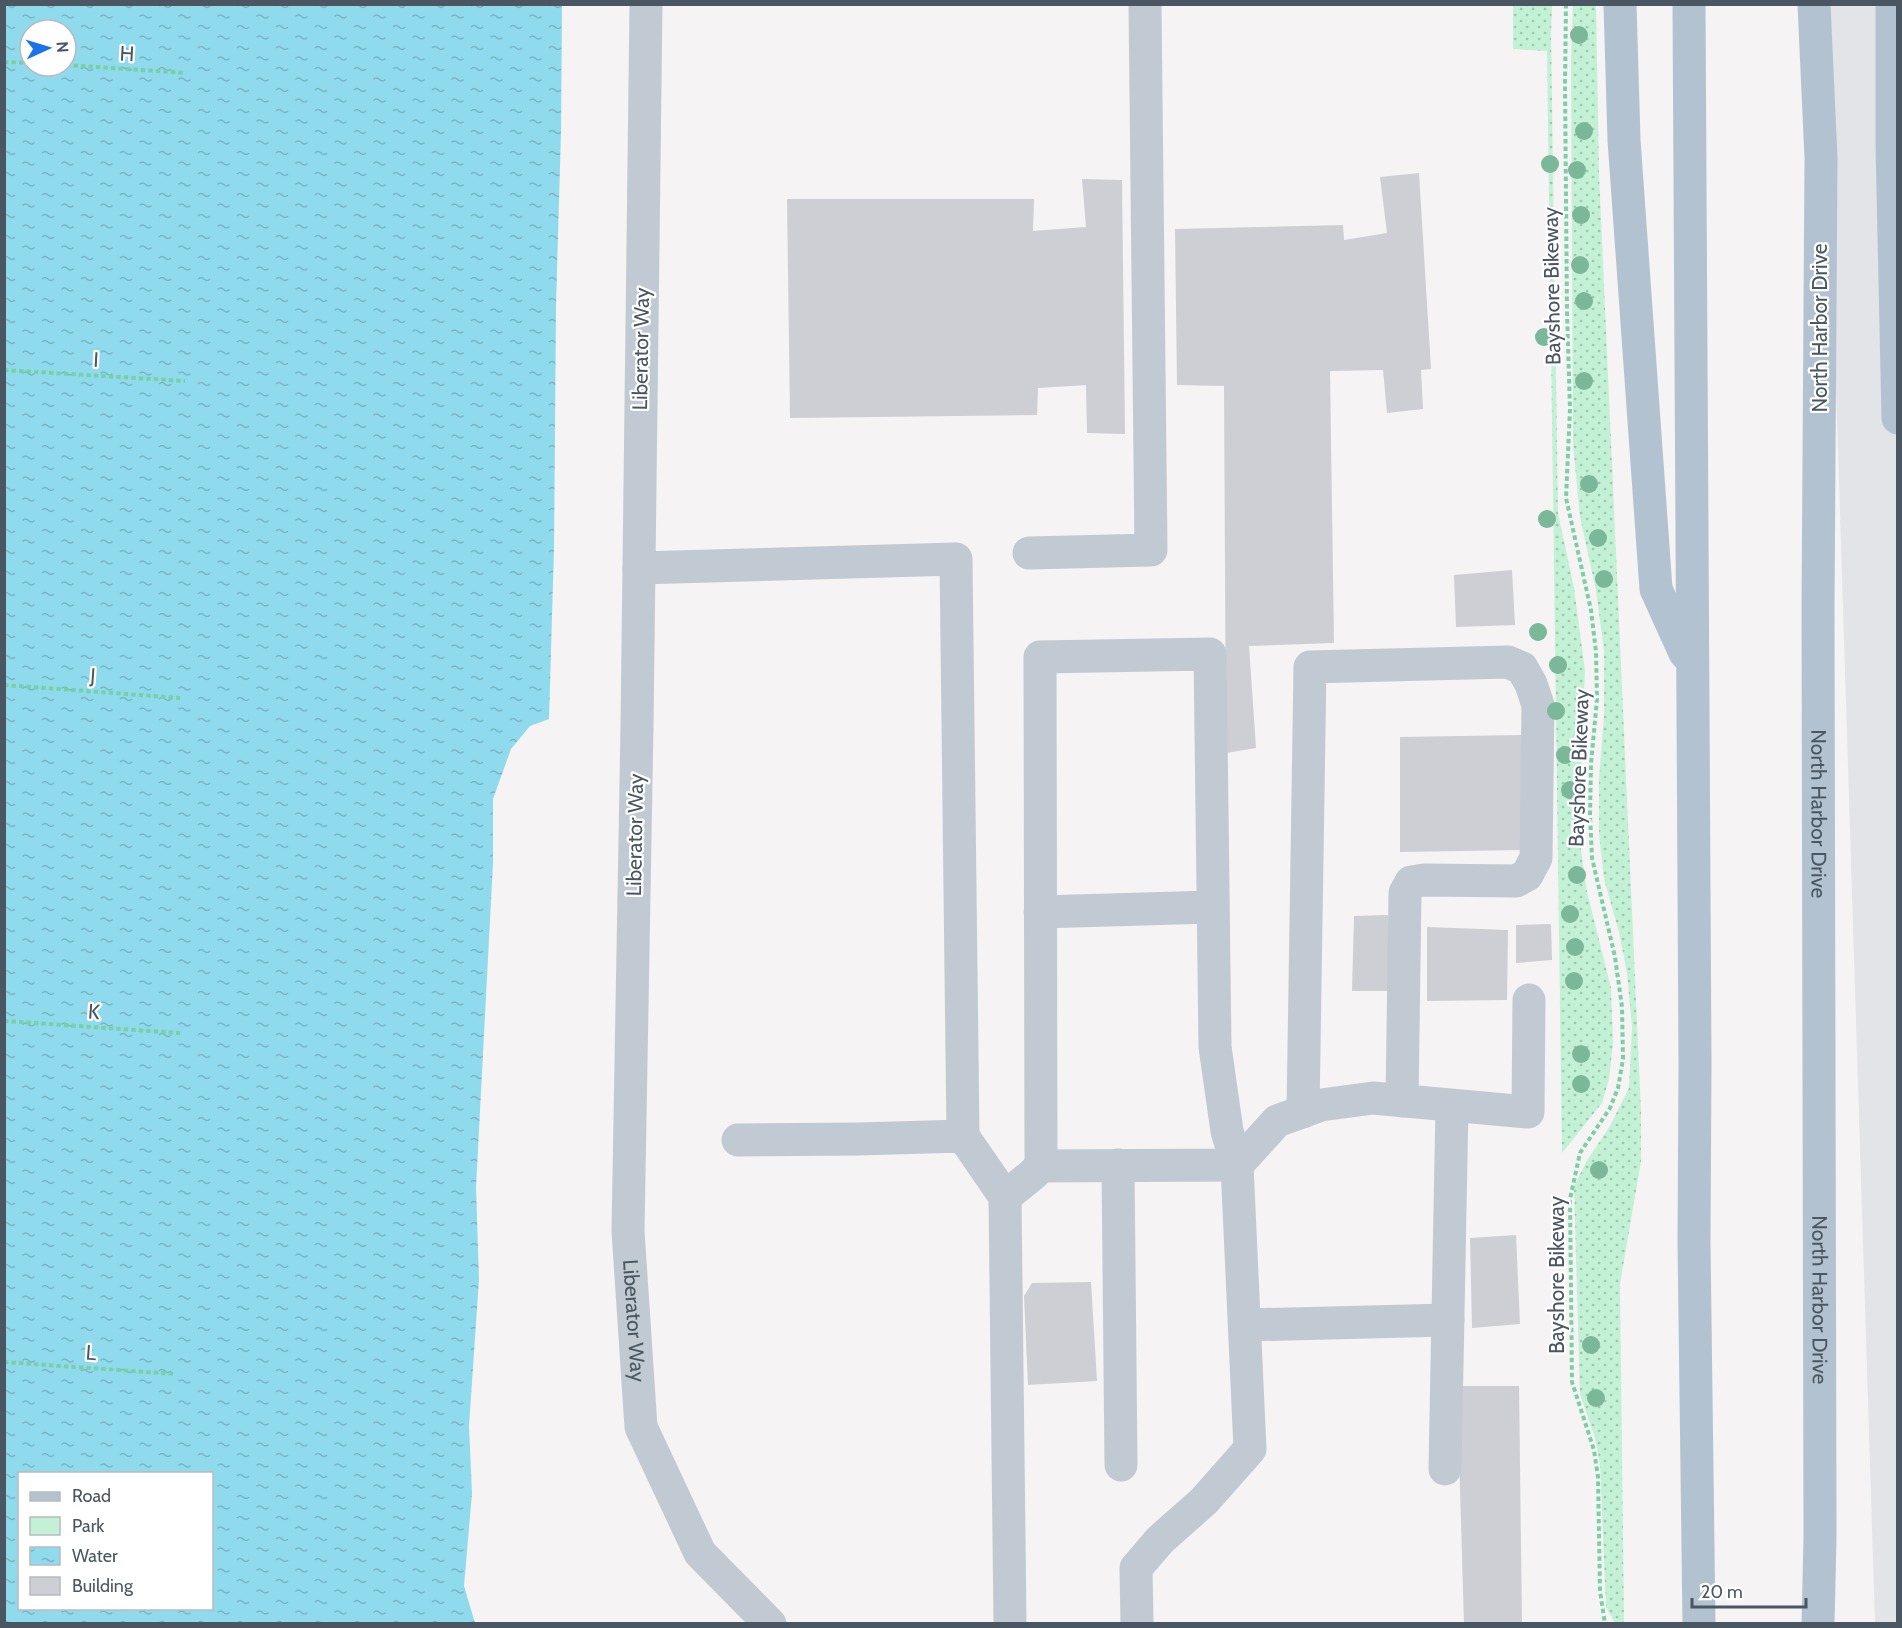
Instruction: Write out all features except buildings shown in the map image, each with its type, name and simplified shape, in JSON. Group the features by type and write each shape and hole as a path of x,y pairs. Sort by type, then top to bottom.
{"main road":[{"path":"1620,4 1624,140 1656,589 1685,653 1693,659"},
{"path":"1689,4 1694,1242 1699,1623"},
{"name":"North Harbor Drive","path":"1815,4 1821,158 1818,610 1820,1537 1818,1623"},
{"path":"1892,4 1892,144 1898,418"}],"street":[{"name":"Liberator Way","path":"646,4 628,1231 640,1427 700,1553 770,1623"},
{"path":"1029,553 1151,550 1145,4"},
{"path":"639,568 956,559 963,1136 1005,1197 1010,1623"},
{"path":"1041,1166 1040,657 1210,654 1215,1047 1227,1131 1237,1165 1250,1449 1204,1501 1160,1540 1136,1568 1137,1623"},
{"path":"1303,1112 1310,667 1508,662 1522,668 1538,705 1536,858 1527,875 1516,881 1424,880 1411,882 1404,893 1402,1101"},
{"path":"1040,912 1212,907"},
{"path":"1005,1197 1041,1166 1237,1165 1277,1121 1321,1105 1373,1098 1528,1112 1528,1000"},
{"path":"1445,1469 1452,1106"},
{"path":"738,1140 963,1136"},
{"path":"1118,1165 1121,1465"},
{"path":"1245,1325 1448,1320"}],"path":[{"name":"Bayshore Bikeway","path":"1566,4 1564,84 1570,409 1566,498 1576,553 1591,610 1596,652 1597,699 1591,764 1590,815 1592,858 1616,957 1622,1006 1623,1059 1618,1088 1610,1107 1580,1153 1570,1199 1572,1382 1594,1450 1598,1477 1600,1591 1605,1623"},
{"name":"H","path":"78,66 186,73"},
{"name":"I","path":"4,370 185,381"},
{"name":"J","path":"4,685 180,698"},
{"name":"K","path":"4,1021 180,1034"},
{"name":"L","path":"4,1362 176,1374"}],"shaded area":[{"path":"1824,5 1898,5 1897,1624 1875,1623"}],"green space":[{"path":"1513,5 1552,5 1558,513 1574,588 1585,671 1579,837 1587,892 1611,988 1613,1043 1609,1079 1602,1103 1562,1153 1547,51 1513,49"},
{"path":"1573,5 1596,5 1599,174 1641,1112 1641,1161 1620,1284 1624,1624 1615,1623 1606,1607 1600,1464 1595,1438 1580,1394 1574,1186 1588,1159 1610,1126 1629,1088 1632,1027 1627,973 1619,932 1604,879 1599,834 1604,650 1596,590 1580,517 1573,444 1571,57"}],"water":[{"path":"5,5 568,5 558,783 558,1571 589,1623 5,1624"}],"pier":[{"path":"571,4 561,783 561,1571 592,1624 475,1623 464,1586 472,1493 469,1426 479,1279 476,1187 493,863 493,799 511,749 530,726 549,719 554,548 562,5"}]}
